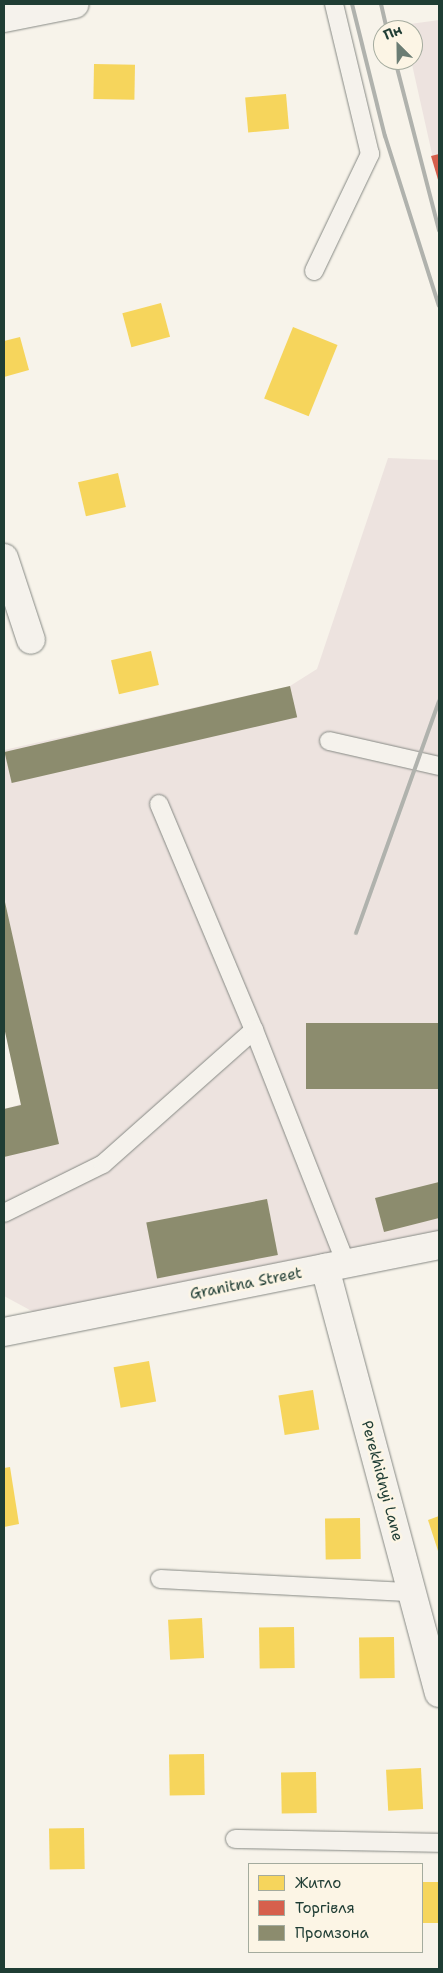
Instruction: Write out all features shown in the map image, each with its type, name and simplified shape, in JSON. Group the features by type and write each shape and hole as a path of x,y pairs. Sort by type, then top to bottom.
{"street":[{"path":"4,18 75,4"},
{"path":"4,558 31,640"},
{"name":"Granitna Street","path":"4,1332 439,1245"},
{"name":"Perekhidnyi Lane","path":"336,1266 412,1592 439,1693"},
{"name":"Granitna Street","path":"4,1320 52,1322"}],"lane":[{"path":"314,271 370,154 334,4"},
{"path":"329,741 439,766"},
{"path":"159,804 254,1030 336,1266"},
{"path":"4,1213 103,1164 254,1030"},
{"path":"160,1579 412,1592"},
{"path":"235,1839 439,1843"}],"shaded area":[{"path":"439,20 439,185 413,70 423,70 423,22"},
{"path":"388,458 439,460 439,1245 52,1322 4,1296 4,1109 21,1104 4,1027 4,750 290,686 317,669"}],"building: Житло":[{"path":"94,64 135,65 134,100 93,99"},
{"path":"286,94 289,129 248,132 245,98"},
{"path":"161,303 170,337 131,347 122,313"},
{"path":"293,327 338,345 309,416 264,398"},
{"path":"20,337 29,370 4,377 4,341"},
{"path":"118,473 126,507 86,516 78,482"},
{"path":"151,651 159,685 119,694 111,660"},
{"path":"149,1361 156,1401 121,1408 114,1367"},
{"path":"313,1390 319,1430 285,1435 278,1395"},
{"path":"10,1467 19,1524 4,1527 4,1468"},
{"path":"439,1516 439,1554 428,1520"},
{"path":"360,1518 361,1559 326,1560 325,1519"},
{"path":"202,1618 204,1658 170,1660 168,1620"},
{"path":"294,1627 295,1668 260,1669 259,1628"},
{"path":"394,1637 395,1678 360,1679 359,1638"},
{"path":"204,1754 205,1795 170,1796 169,1755"},
{"path":"421,1768 423,1809 388,1811 386,1770"},
{"path":"316,1772 317,1813 282,1814 281,1773"},
{"path":"84,1828 85,1869 50,1870 49,1829"},
{"path":"423,1882 439,1882 439,1923 423,1923"}],"building: Торгівля":[{"path":"439,154 439,183 431,156"}],"building: Промзона":[{"path":"290,686 297,717 12,783 5,752"},
{"path":"5,902 59,1144 4,1157 4,1109 21,1105 4,1027"},
{"path":"306,1023 439,1023 439,1089 306,1089"},
{"path":"439,1182 439,1218 384,1232 375,1198"},
{"path":"267,1199 278,1255 157,1278 146,1222"}],"railway":[{"path":"352,4 385,136 439,306"},
{"path":"381,4 385,20"},
{"path":"398,70 439,230"},
{"path":"356,933 439,701"}]}
